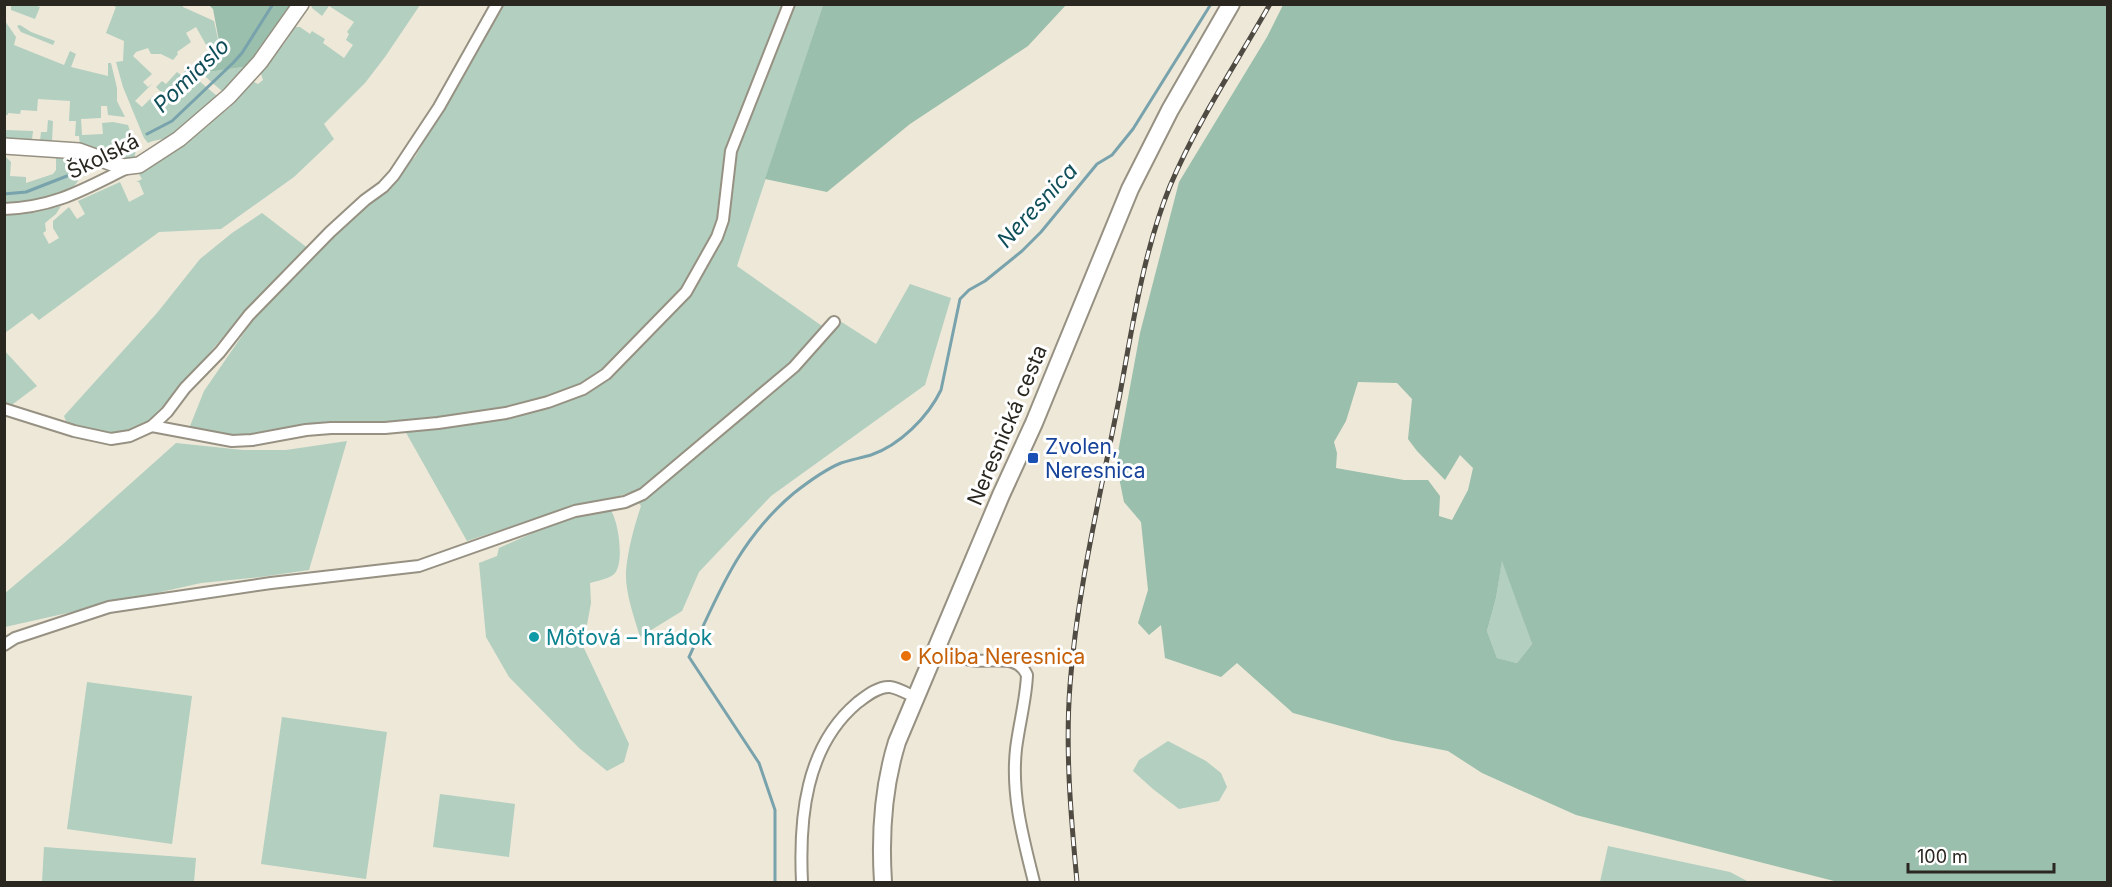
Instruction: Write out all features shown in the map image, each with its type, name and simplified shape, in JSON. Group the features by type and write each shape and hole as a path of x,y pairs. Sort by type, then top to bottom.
{"main road":[{"name":"Neresnická cesta","path":"883,882 882,843 886,783 897,742 1130,189 1170,110 1231,4"}],"street":[{"name":"Školská","path":"4,209 37,207 63,200 129,167 139,165 179,139 229,96 260,62 301,4"},
{"path":"4,410 93,436 111,439 130,436 152,426 220,352 249,315 330,232 394,175 439,107 497,4"},
{"path":"152,426 232,441 252,440 306,430 385,428 438,423 506,413 549,402 583,388 606,374 686,292 717,237 723,220 731,151 789,4"},
{"path":"4,146 79,151 115,165 129,167"},
{"path":"4,645 15,638 109,607 272,583 419,566 575,511 625,502 643,494 794,367 834,322"},
{"path":"938,648 973,660 1016,662 1027,675 1016,749 1016,796 1022,834 1034,882"},
{"path":"802,882 803,812 813,769 830,734 849,710 873,692 890,687 915,698"}],"green space":[{"path":"823,4 1066,5 1028,46 910,124 827,192 765,179"},
{"path":"11,5 40,7 35,19 11,10"},
{"path":"111,5 183,5 214,21 222,57 204,63 198,69 195,63 209,50 196,27 186,33 191,42 177,52 173,60 161,54 151,54 148,48 136,52 133,56 152,74 143,82 148,87 153,83 135,101 142,107 153,96 159,102 165,96 156,87 162,81 166,84 177,72 181,75 186,70 217,96 171,136 148,143 144,138 123,87 116,62 123,61 124,41 106,33 116,7"},
{"path":"209,5 294,5 250,66 201,73 198,70 204,63 222,57 213,9"},
{"path":"311,5 420,5 365,83 324,124 334,139 294,177 221,229 159,232 39,320 32,313 5,333 5,213 33,213 61,206 56,214 45,223 46,231 43,233 49,244 59,238 53,228 53,221 69,207 77,219 85,214 78,201 120,182 129,202 144,194 139,182 136,182 142,179 137,171 209,125 207,122 221,109 224,112 231,106 228,102 252,81 258,84 263,80 260,71 284,44 295,27 300,27 310,34 312,31 325,39 323,43 344,58 353,45 346,40 349,34 347,32 354,22 329,6 322,16"},
{"path":"503,5 823,5 737,266 832,333 840,321 876,344 910,284 951,298 925,385 771,496 699,572 682,611 640,637 630,604 626,579 630,546 641,506 631,492 593,505 565,509 467,541 400,422 234,438 188,431 204,391 259,311 415,157"},
{"path":"1283,5 2107,5 2107,882 1838,882 1576,815 1482,773 1448,751 1392,740 1293,713 1237,663 1221,677 1165,658 1161,625 1149,635 1138,623 1148,590 1141,522 1124,502 1116,463 1140,333 1179,182 1267,37","holes":["1358,382 1397,383 1412,399 1408,439 1445,480 1460,455 1473,468 1468,490 1452,520 1439,516 1440,496 1428,480 1404,480 1336,468 1337,453 1334,442 1346,421","1502,561 1532,644 1517,663 1497,658 1487,631 1496,598"]},
{"path":"5,21 16,37 14,45 64,65 70,51 76,54 71,67 108,76 108,63 111,63 117,88 117,101 125,117 108,115 107,106 101,106 101,118 81,119 82,135 103,134 102,123 113,122 128,125 136,150 134,159 129,161 80,146 79,136 75,136 76,121 69,121 70,101 38,99 37,111 21,110 20,114 5,115"},
{"path":"20,25 55,41 53,45 21,32 17,26"},
{"path":"250,66 222,91 201,73"},
{"path":"48,120 53,121 52,141 40,141 41,132 47,132"},
{"path":"5,130 33,131 32,140 5,138"},
{"path":"4,155 11,162 10,176 26,177 26,183 53,174 56,170 56,157 70,161 78,167 78,180 63,193 25,203 5,205"},
{"path":"262,213 309,249 230,329 155,416 143,427 108,437 66,421 64,416 157,313 200,259 232,233"},
{"path":"4,350 37,386 9,407 5,405"},
{"path":"347,441 309,570 201,583 5,627 4,594 176,443 243,450 286,450"},
{"path":"604,510 611,511 614,517 619,544 619,563 613,575 590,583 591,603 583,646 629,744 624,762 607,771 579,748 509,677 486,637 479,563 497,556 499,548 566,518"},
{"path":"1502,559 1532,644 1517,663 1497,658 1487,631 1496,598"},
{"path":"87,682 192,696 172,844 67,829"},
{"path":"282,717 387,732 366,879 261,864"},
{"path":"1168,741 1206,761 1221,773 1227,787 1219,801 1179,809 1133,771 1139,760"},
{"path":"440,794 515,804 509,857 433,847"},
{"path":"1608,846 1730,872 1747,882 1600,882"},
{"path":"44,847 196,858 194,882 42,882"}],"waterway":[{"name":"Pomiaslo","path":"147,134 172,121 233,63 242,53 273,4"},
{"name":"Neresnica","path":"775,882 775,810 759,763 689,657 720,590 744,548 758,529 794,493 816,476 835,466 882,450 902,437 921,420 941,390 960,299 1022,251 1041,232 1097,164 1112,155 1133,129 1211,4"},
{"name":"Pomiaslo","path":"4,194 26,192 67,176"}],"railway":[{"path":"1077,882 1068,759 1073,650 1090,544 1145,266 1160,212 1181,162 1270,4"}],"place":[{"name":"Zvolen, Neresnica","path":"1033,458"},
{"name":"Môťová – hrádok","path":"534,637"},
{"name":"Koliba Neresnica","path":"906,656"}]}
